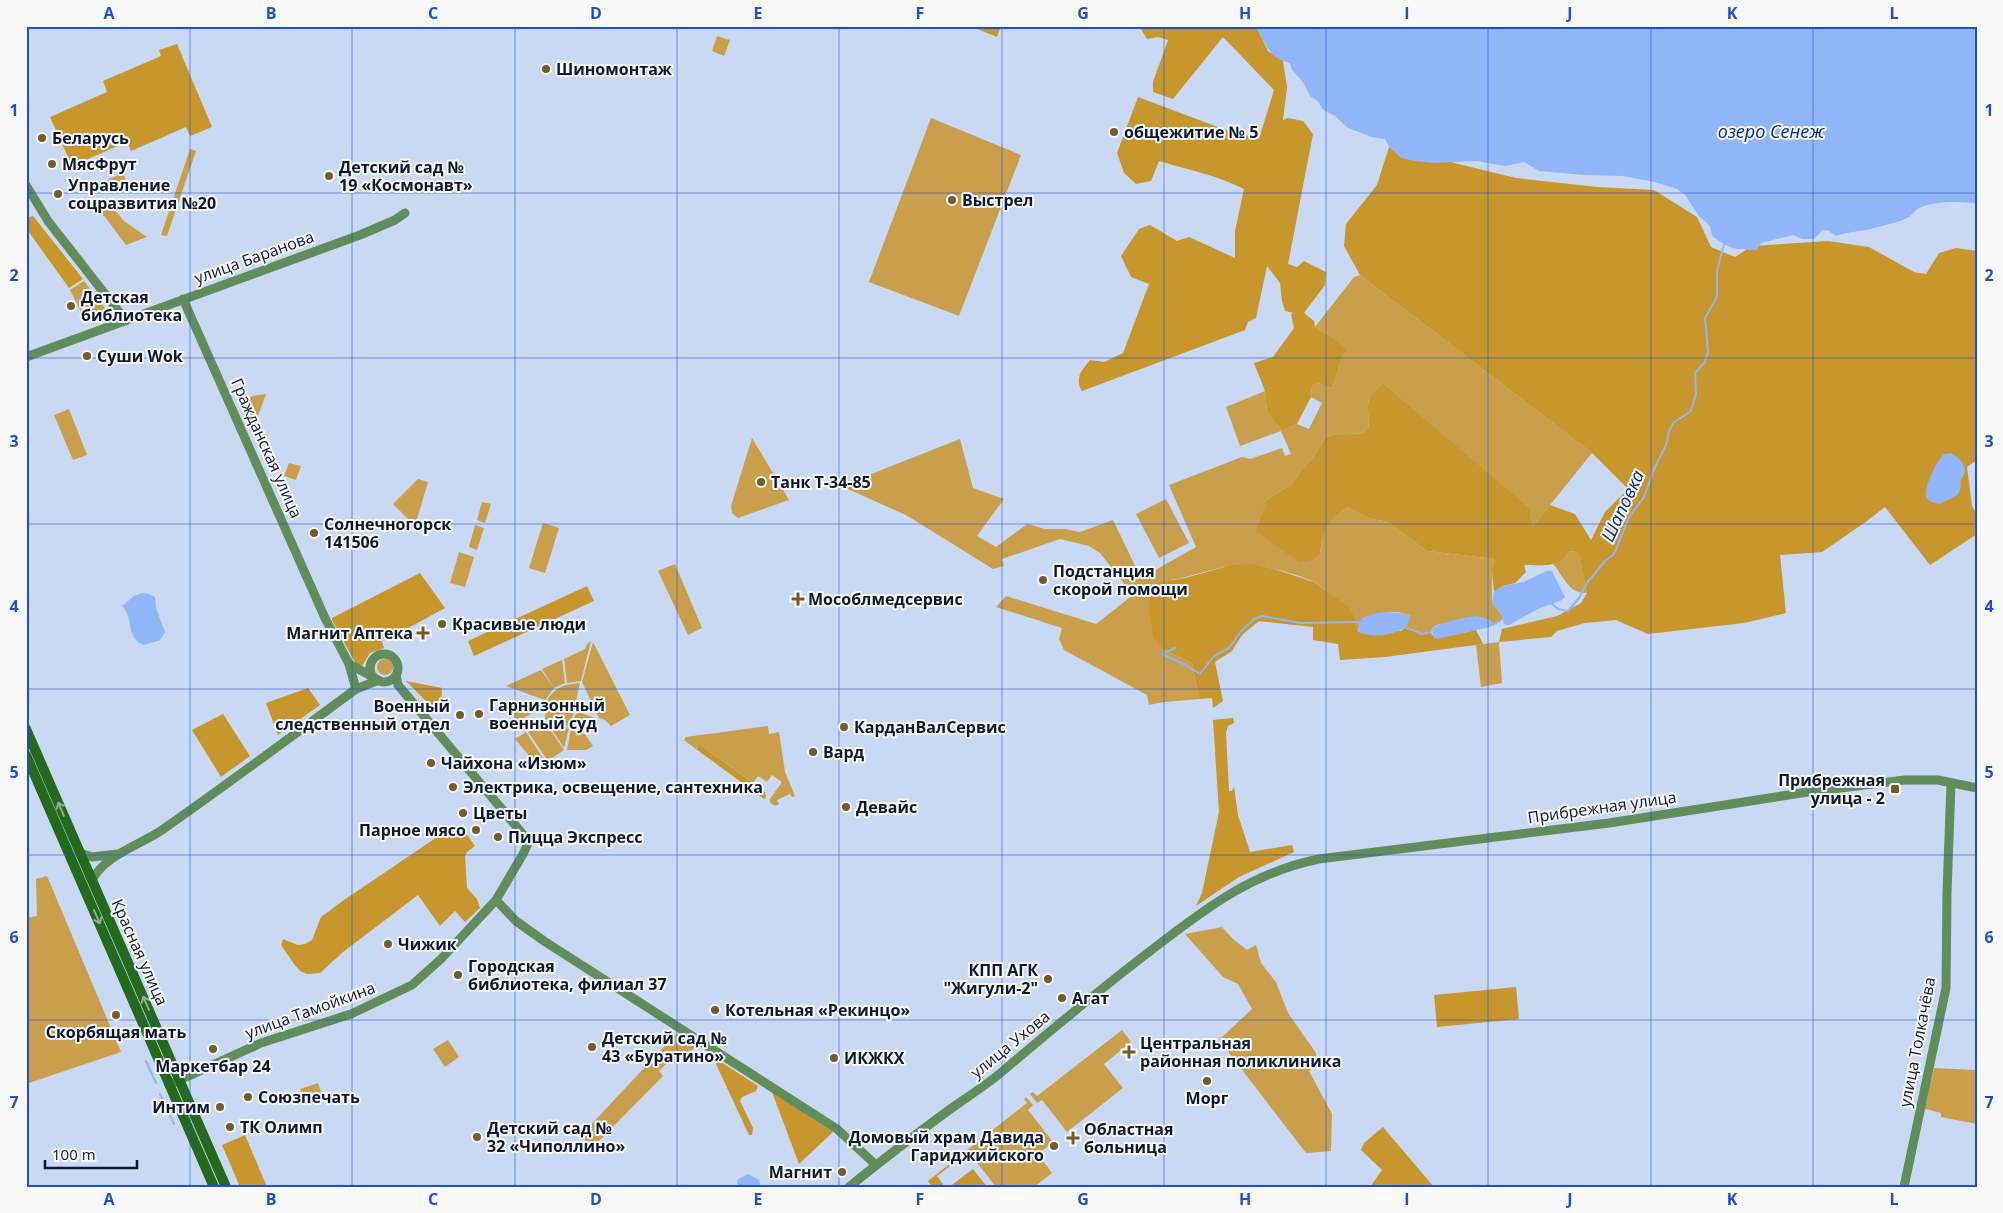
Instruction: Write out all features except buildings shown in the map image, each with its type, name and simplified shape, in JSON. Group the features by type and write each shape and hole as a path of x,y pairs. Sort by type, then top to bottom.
{"highway":[{"name":"Красная улица","path":"26,729 226,1187"},
{"name":"Красная улица","path":"26,755 214,1187"}],"street":[{"path":"26,185 48,221 126,320"},
{"name":"улица Баранова","path":"26,357 360,234 395,220 405,213"},
{"name":"Гражданская улица","path":"183,299 325,618 359,687"},
{"path":"114,325 119,319 118,311"},
{"path":"375,675 378,655 390,655 397,664 398,685"},
{"path":"349,664 358,670 366,670 398,685"},
{"path":"92,880 98,871 121,854 164,828 375,675 396,674"},
{"name":"улица Тамойкина","path":"169,1085 261,1043 351,1014 403,991 434,965 496,900 524,854 527,846 526,838 398,685"},
{"name":"Прибрежная улица","path":"1236,889 1272,872 1319,859 1600,824 1808,792 1923,779 1977,788"},
{"name":"улица Толкачёва","path":"1904,1187 1946,988 1950,782"},
{"path":"80,854 99,857 121,854"},
{"name":"улица Ухова","path":"849,1187 1006,1069 1093,996 1165,940 1236,889"},
{"path":"496,900 516,921 544,941 837,1129 876,1165"}],"shaded area":[{"path":"970,26 1001,26 997,37"},
{"path":"1139,26 1256,26 1268,51 1283,61 1287,87 1283,120 1288,118 1303,121 1313,134 1288,264 1297,267 1304,261 1326,272 1325,285 1304,313 1314,321 1315,327 1329,335 1346,350 1332,389 1319,383 1312,386 1311,397 1297,424 1282,431 1267,412 1265,391 1254,363 1273,357 1294,328 1291,314 1294,313 1285,311 1280,283 1267,266 1256,318 1248,322 1245,330 1082,391 1080,386 1080,374 1090,360 1104,362 1123,353 1149,284 1131,277 1121,256 1139,229 1150,225 1177,241 1189,237 1235,258 1235,231 1244,189 1213,176 1159,161 1151,181 1136,184 1124,173 1117,153 1138,97 1223,129 1259,139 1274,90 1223,37 1173,99 1153,92 1153,82 1168,40 1158,37 1147,39"},
{"path":"717,36 730,40 724,56 712,51"},
{"path":"177,44 212,127 190,136 186,127 131,151 127,142 72,166 50,117 107,92 103,81 161,56 159,50"},
{"name":"Выстрел","path":"931,118 1021,155 959,316 869,282"},
{"path":"1389,147 1516,178 1597,187 1654,190 1697,217 1711,247 1735,257 1752,246 1828,241 1869,247 1914,272 1926,274 1939,253 1956,248 1977,251 1977,460 1967,467 1972,506 1977,515 1977,534 1930,565 1885,507 1822,552 1780,555 1786,613 1744,623 1648,634 1616,620 1585,623 1557,631 1551,637 1499,642 1502,629 1557,616 1581,603 1587,593 1581,557 1576,552 1569,551 1561,561 1550,565 1524,565 1526,572 1515,583 1503,586 1494,592 1492,571 1495,559 1427,551 1388,522 1368,518 1347,507 1335,517 1328,527 1320,554 1312,560 1299,562 1256,531 1267,500 1292,484 1313,458 1325,438 1333,435 1364,433 1369,427 1368,407 1370,397 1383,383 1530,509 1530,518 1533,526 1550,505 1575,514 1591,540 1605,512 1628,489 1592,453 1360,275 1344,246 1346,224 1377,185"},
{"path":"190,149 196,151 167,236 161,235"},
{"path":"123,173 128,186 111,194 105,181"},
{"path":"107,205 113,208 124,221 147,237 126,245 99,209"},
{"path":"33,216 83,279 69,288 26,228 26,218"},
{"path":"1360,275 1592,453 1533,526 1529,509 1383,383 1370,397 1368,407 1369,427 1364,433 1333,435 1325,438 1313,458 1292,484 1267,500 1320,554 1328,527 1335,517 1347,507 1368,518 1388,522 1427,551 1495,559 1492,576 1492,603 1504,618 1494,625 1483,618 1467,618 1437,625 1432,628 1431,632 1422,634 1406,627 1410,616 1404,613 1391,612 1360,622 1358,632 1356,622 1336,600 1320,586 1306,578 1250,565 1216,569 1171,580 1163,649 1192,663 1199,699 1149,705 1147,695 1064,650 1059,639 1062,628 996,607 1006,596 1096,624 1133,595 1100,553 1089,546 1060,539 1002,559 1004,566 993,569 906,515 841,486 960,439 973,488 1004,499 977,536 996,547 1027,524 1045,529 1065,529 1080,532 1113,520 1141,578 1196,547 1169,485 1242,457 1250,459 1282,448 1285,456 1291,454 1281,431 1240,446 1226,407 1265,391 1267,412 1282,431 1297,424 1309,429 1322,403 1311,397 1312,386 1319,383 1332,389 1343,354 1329,335 1315,327 1354,277"},
{"path":"84,281 109,313 85,320 70,290"},
{"path":"266,394 257,419 252,417 242,406 252,396"},
{"path":"69,409 87,455 73,460 54,415"},
{"path":"752,438 789,500 738,518 732,513 731,506"},
{"path":"289,463 301,466 296,480 284,476"},
{"path":"418,479 428,482 415,526 393,504"},
{"path":"1166,499 1189,543 1159,558 1136,514"},
{"path":"482,502 491,504 485,523 477,520"},
{"path":"543,523 559,528 545,573 529,568"},
{"path":"475,525 484,528 477,550 469,547"},
{"path":"1569,551 1576,552 1582,557 1580,560 1587,593 1575,591 1553,564 1562,560"},
{"path":"459,552 474,557 465,587 450,583"},
{"path":"675,564 702,628 688,635 658,571"},
{"path":"1250,564 1274,569 1314,582 1350,608 1358,632 1401,631 1406,627 1422,634 1431,632 1432,635 1448,636 1476,630 1483,644 1385,657 1340,660 1338,644 1313,640 1313,627 1259,621 1242,635 1232,651 1215,662 1223,701 1213,708 1212,698 1199,699 1192,663 1163,649 1154,638 1150,617 1149,594 1157,583 1185,578 1232,565"},
{"path":"420,573 445,608 386,640 381,638 384,648 370,653 362,666 356,664 332,618"},
{"path":"587,586 594,601 474,656 468,641"},
{"path":"591,641 581,681 567,683 564,659 585,649"},
{"path":"593,642 630,715 611,726 605,720 599,718 582,682"},
{"path":"1499,642 1502,683 1481,687 1476,645"},
{"path":"382,659 388,659 393,664 391,673 382,675 377,670 377,664"},
{"path":"562,660 565,683 554,688 542,669"},
{"path":"541,670 554,688 545,700 506,686"},
{"path":"406,681 442,688 441,707 434,709"},
{"path":"580,683 575,705 570,709 547,700 561,687"},
{"path":"308,688 320,705 278,735 266,703"},
{"path":"529,700 536,711 517,722 511,701"},
{"path":"546,702 570,710 573,714 570,727 545,719"},
{"path":"579,712 597,719 590,723 593,729 587,732 572,727 575,715"},
{"path":"223,714 250,756 221,777 192,730"},
{"path":"1233,718 1234,723 1228,726 1226,733 1229,791 1232,791 1234,787 1238,815 1250,852 1292,845 1294,852 1239,877 1196,906 1202,893 1219,812 1213,720"},
{"path":"544,721 564,750 548,761 528,732"},
{"path":"546,721 569,728 564,748"},
{"path":"768,726 769,734 779,732 785,772 795,796 792,797 790,794 777,800 779,804 776,806 770,803 770,799 782,782 772,775 767,782 758,776 753,783 702,746 696,749 684,740 686,737"},
{"path":"571,729 585,734 593,746 586,750 567,750"},
{"path":"526,732 547,764 540,769 515,739"},
{"path":"702,746 765,792 766,798 764,799 696,749"},
{"path":"455,825 461,826 475,846 465,856 467,888 477,899 480,908 465,922 455,911 440,926 418,895 343,952 320,973 307,974 300,971 281,945 283,939 298,945 312,940 321,917"},
{"path":"47,876 121,1052 26,1084 26,918 37,916 36,879"},
{"path":"1222,927 1247,950 1256,945 1261,963 1276,982 1288,1013 1316,1053 1316,1059 1319,1064 1309,1071 1332,1114 1331,1151 1306,1153 1219,1040 1252,1009 1238,984 1223,977 1185,934"},
{"path":"1516,987 1519,1019 1437,1027 1434,995"},
{"path":"1122,1030 1131,1042 1104,1064 1123,1088 1067,1132 1042,1100 1037,1103 1030,1094 1033,1092 1037,1096"},
{"path":"676,1034 695,1044 695,1048 675,1064 670,1060 659,1071 663,1076 595,1145 588,1144 584,1138 586,1130"},
{"path":"448,1040 459,1057 445,1067 433,1049"},
{"path":"718,1060 758,1086 756,1091 742,1097 740,1101 753,1128 752,1135 749,1135 716,1064"},
{"path":"1934,1068 1977,1070 1977,1124 1941,1117 1941,1113 1925,1109"},
{"path":"318,1083 322,1095 304,1102 300,1089"},
{"path":"772,1092 833,1132 799,1164"},
{"path":"1026,1097 1033,1105 1028,1110 1053,1142 1038,1154 1052,1173 1034,1187 996,1187 967,1150 1027,1103 1024,1099"},
{"path":"1383,1127 1434,1187 1370,1187 1382,1170 1361,1150 1364,1143"},
{"path":"245,1135 267,1187 240,1187 222,1145"},
{"path":"962,1154 963,1156 937,1176 945,1187 932,1187 928,1181"},
{"path":"973,1169 987,1187 949,1187"}],"water":[{"name":"озеро Сенеж","path":"1256,26 1977,26 1977,204 1955,202 1932,204 1919,208 1903,220 1869,229 1836,236 1829,231 1823,230 1814,239 1802,239 1793,235 1761,243 1757,250 1733,248 1712,236 1710,226 1699,216 1685,195 1677,189 1655,182 1623,176 1539,171 1524,162 1505,166 1476,161 1433,163 1401,158 1389,147 1385,139 1372,137 1348,128 1335,116 1322,109 1319,102 1310,96 1303,82 1292,70 1290,63 1277,58 1268,49"},
{"path":"1951,453 1961,461 1965,469 1960,491 1955,496 1939,504 1931,502 1926,498 1926,493 1931,474 1944,454"},
{"path":"1546,571 1552,571 1565,597 1509,625 1505,625 1503,622 1504,618 1492,603 1494,592 1503,586 1524,582"},
{"path":"142,593 155,597 156,608 165,632 160,640 144,645 134,637 128,615 122,606 134,596"},
{"path":"1381,612 1401,613 1411,616 1406,627 1394,632 1376,635 1358,632 1361,619"},
{"path":"1476,616 1490,620 1494,625 1437,639 1433,637 1432,628 1453,620"},
{"path":"748,1174 759,1180 761,1187 738,1187 738,1179"}],"waterway":[{"name":"Шаповка","path":"1551,603 1558,609 1568,611 1579,598 1587,583 1605,561 1614,554 1629,517 1644,497 1654,469 1666,445 1669,431 1674,422 1690,412 1696,394 1695,373 1705,362 1708,352 1705,318 1717,297 1717,271 1724,244"},
{"name":"Шаповка","path":"1175,648 1162,654 1200,674 1214,656 1229,648 1242,630 1254,619 1262,616 1300,623 1360,622"},
{"name":"Шаповка","path":"1493,625 1506,617"},
{"name":"Шаповка","path":"1405,627 1422,634 1431,632"},
{"path":"146,1061 156,1083"},
{"path":"160,1094 174,1124"}],"place":[{"name":"Шиномонтаж","path":"546,69"},
{"name":"общежитие № 5","path":"1114,132"},
{"name":"Беларусь","path":"42,138"},
{"name":"МясФрут","path":"52,164"},
{"name":"Детский сад № 19 «Космонавт»","path":"329,176"},
{"name":"Управление соцразвития №20","path":"58,194"},
{"name":"Выстрел","path":"952,200"},
{"name":"Детская библиотека","path":"71,306"},
{"name":"Суши Wok","path":"87,356"},
{"name":"Танк Т-34-85","path":"761,482"},
{"name":"Солнечногорск 141506","path":"314,533"},
{"name":"Подстанция скорой помощи","path":"1043,580"},
{"name":"Мособлмедсервис","path":"798,599"},
{"name":"Красивые люди","path":"442,624"},
{"name":"Магнит Аптека","path":"423,633"},
{"name":"Гарнизонный военный суд","path":"479,714"},
{"name":"Военный следственный отдел","path":"460,715"},
{"name":"КарданВалСервис","path":"844,727"},
{"name":"Вард","path":"813,752"},
{"name":"Чайхона «Изюм»","path":"431,763"},
{"name":"Электрика, освещение, сантехника","path":"453,787"},
{"name":"Прибрежная улица - 2","path":"1895,789"},
{"name":"Девайс","path":"846,807"},
{"name":"Цветы","path":"463,813"},
{"name":"Парное мясо","path":"476,830"},
{"name":"Пицца Экспресс","path":"498,837"},
{"name":"Чижик","path":"388,944"},
{"name":"Городская библиотека, филиал 37","path":"458,975"},
{"name":"КПП АГК \"Жигули-2\"","path":"1048,979"},
{"name":"Агат","path":"1062,998"},
{"name":"Котельная «Рекинцо»","path":"715,1010"},
{"name":"Скорбящая мать","path":"116,1015"},
{"name":"Детский сад № 43 «Буратино»","path":"592,1047"},
{"name":"Маркетбар 24","path":"213,1049"},
{"name":"Центральная районная поликлиника","path":"1129,1052"},
{"name":"ИКЖКХ","path":"834,1058"},
{"name":"Морг","path":"1207,1081"},
{"name":"Союзпечать","path":"248,1097"},
{"name":"Интим","path":"220,1107"},
{"name":"ТК Олимп","path":"230,1127"},
{"name":"Детский сад № 32 «Чиполлино»","path":"477,1137"},
{"name":"Областная больница","path":"1073,1138"},
{"name":"Домовый храм Давида Гариджийского","path":"1054,1146"},
{"name":"Магнит","path":"842,1172"}]}
